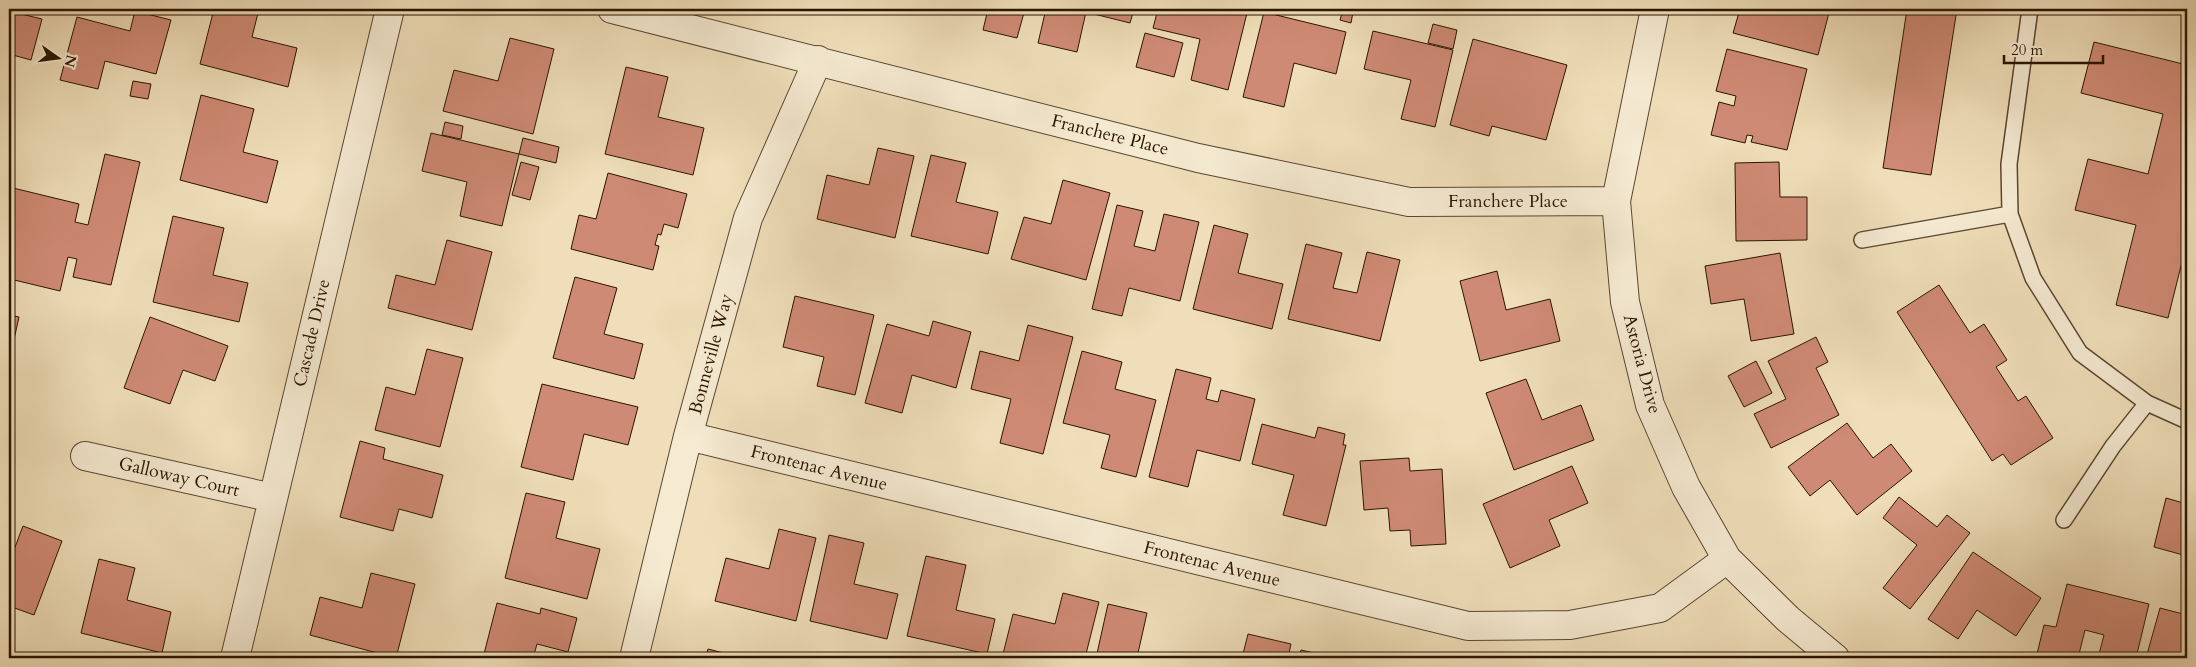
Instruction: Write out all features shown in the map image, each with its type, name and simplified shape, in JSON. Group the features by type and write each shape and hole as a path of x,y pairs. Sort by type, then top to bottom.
{"street":[{"name":"Cascade Drive","path":"235,658 390,9"},
{"name":"Franchere Place","path":"612,9 1198,158 1409,202 1616,201"},
{"name":"Astoria Drive","path":"1655,9 1616,201 1625,302 1650,405 1686,487 1726,559 1788,619 1835,658"},
{"name":"Bonneville Way","path":"634,658 688,436 748,218 818,60"},
{"name":"Frontenac Avenue","path":"688,436 1468,626 1570,625 1660,608 1726,559"},
{"name":"Galloway Court","path":"85,456 273,498"}],"lane":[{"path":"2030,9 2009,164 2010,214 2033,278 2080,353 2147,403 2187,421"},
{"path":"1862,240 2010,214"},
{"path":"2064,520 2113,446 2147,403"}],"building":[{"path":"39,9 59,9 58,14"},
{"path":"80,9 105,9 104,14"},
{"path":"214,9 259,9 252,37 297,48 288,87 200,64"},
{"path":"988,9 1025,9 1017,38 983,30"},
{"path":"1046,9 1134,9 1130,23 1086,12 1077,52 1038,43"},
{"path":"1158,9 1248,9 1228,90 1191,80 1200,39 1153,28"},
{"path":"1343,9 1353,12 1351,23 1340,20"},
{"path":"1740,9 1830,9 1818,55 1733,33"},
{"path":"1907,9 1957,9 1931,175 1883,168"},
{"path":"9,11 42,19 31,60 9,54"},
{"path":"135,11 171,20 156,74 105,61 98,89 60,80 77,17 130,31"},
{"path":"1264,12 1346,32 1336,74 1294,63 1284,107 1243,97"},
{"path":"1433,24 1457,30 1453,49 1428,43"},
{"path":"1373,31 1453,50 1435,127 1401,119 1411,80 1364,69"},
{"path":"1145,33 1183,43 1174,77 1136,67"},
{"path":"510,38 554,49 533,134 443,111 454,70 498,81"},
{"path":"1473,39 1567,65 1546,140 1492,126 1489,136 1450,125"},
{"path":"2094,42 2187,65 2187,242 2168,318 2116,305 2136,225 2075,210 2088,159 2148,174 2163,114 2081,93"},
{"path":"1727,49 1807,69 1787,150 1751,142 1753,136 1747,135 1745,143 1711,135 1719,102 1734,106 1736,96 1716,91"},
{"path":"626,67 668,77 658,117 704,128 693,175 605,154"},
{"path":"133,81 151,84 148,99 130,96"},
{"path":"201,95 254,109 243,152 278,161 267,203 180,180"},
{"path":"445,122 463,126 461,139 442,135"},
{"path":"431,133 519,154 502,226 460,216 467,182 422,171"},
{"path":"523,138 559,147 556,163 519,154"},
{"path":"878,148 914,156 895,238 817,219 827,175 869,185"},
{"path":"105,154 140,162 111,285 73,277 77,259 68,257 60,291 10,279 13,263 9,262 9,187 79,204 75,222 88,225"},
{"path":"931,155 966,163 956,202 998,212 988,254 911,236"},
{"path":"521,162 539,167 530,200 512,195"},
{"path":"1779,162 1780,197 1807,197 1807,240 1736,241 1735,163"},
{"path":"608,173 687,194 678,228 664,224 661,235 658,234 655,245 659,246 653,270 571,249 579,215 596,219"},
{"path":"1063,180 1110,193 1086,280 1011,259 1024,217 1051,224"},
{"path":"1117,205 1143,211 1134,246 1155,251 1164,214 1199,222 1180,301 1129,288 1122,316 1092,309"},
{"path":"173,216 224,228 213,275 248,283 239,322 153,302"},
{"path":"1214,225 1248,234 1238,273 1283,284 1272,329 1193,309"},
{"path":"447,240 492,252 472,330 388,308 396,275 435,285"},
{"path":"1306,244 1342,253 1333,288 1357,293 1367,252 1400,260 1380,341 1288,319"},
{"path":"1780,253 1794,334 1751,341 1744,299 1711,304 1705,266"},
{"path":"1497,271 1506,310 1550,299 1560,341 1480,361 1460,281"},
{"path":"575,277 617,288 604,334 643,344 634,379 553,358"},
{"path":"1939,285 1970,333 1984,324 2007,360 1996,367 2018,401 2026,396 2053,438 2011,465 2003,454 1992,461 1897,312"},
{"path":"795,296 874,315 855,395 817,386 824,357 783,347"},
{"path":"9,315 19,317 9,362"},
{"path":"150,317 228,346 215,381 183,370 170,404 124,388"},
{"path":"933,321 971,332 956,388 912,375 902,413 865,403 887,324 929,336"},
{"path":"1028,325 1073,337 1043,454 1000,443 1011,399 971,389 980,351 1019,361"},
{"path":"1816,337 1828,362 1816,368 1839,415 1771,448 1754,414 1786,399 1768,361"},
{"path":"427,349 463,358 440,447 375,430 386,387 415,395"},
{"path":"1082,351 1122,362 1115,389 1156,400 1136,477 1101,468 1110,435 1063,423"},
{"path":"1756,361 1772,393 1744,407 1728,376"},
{"path":"1176,369 1211,378 1206,399 1218,402 1221,390 1255,399 1240,461 1197,450 1188,487 1149,477"},
{"path":"1526,379 1542,420 1581,405 1594,440 1514,470 1486,393"},
{"path":"542,384 638,407 628,445 584,434 573,480 521,467"},
{"path":"1847,423 1873,458 1891,444 1912,471 1857,515 1830,480 1810,496 1788,467"},
{"path":"1262,424 1315,438 1318,427 1345,434 1343,445 1346,445 1326,526 1283,515 1294,475 1252,464"},
{"path":"360,441 385,448 383,459 443,475 432,518 399,509 393,531 340,517"},
{"path":"1409,458 1410,471 1442,469 1446,544 1411,546 1410,530 1390,531 1388,508 1364,510 1360,461"},
{"path":"1572,466 1588,503 1549,520 1560,546 1510,568 1483,504"},
{"path":"526,493 565,502 556,538 600,549 587,599 505,578"},
{"path":"1899,497 1937,527 1947,515 1970,533 1910,609 1883,588 1917,545 1883,518"},
{"path":"2166,498 2187,504 2187,556 2154,547"},
{"path":"23,526 62,541 34,615 9,606 9,563"},
{"path":"779,529 816,538 796,621 715,601 726,558 769,569"},
{"path":"829,535 864,543 854,584 898,594 887,639 810,621"},
{"path":"1973,552 2041,598 2016,636 1977,610 1958,639 1928,619"},
{"path":"926,556 966,565 956,610 995,619 987,654 907,636"},
{"path":"99,559 135,568 127,600 171,612 162,653 81,633"},
{"path":"371,573 415,584 396,658 310,635 320,597 362,608"},
{"path":"2067,584 2149,604 2136,658 2098,658 2104,635 2085,630 2078,658 2036,658 2044,625 2056,627"},
{"path":"1063,593 1099,602 1085,658 1002,658 1013,614 1055,624"},
{"path":"497,603 540,614 541,608 577,618 568,652 537,644 533,658 483,658"},
{"path":"1108,604 1147,613 1138,653 1161,658 1096,658"},
{"path":"2160,608 2187,615 2187,658 2146,658"},
{"path":"1248,634 1291,644 1288,658 1242,658"},
{"path":"708,649 743,658 705,658"},
{"path":"1301,650 1336,658 1299,658"}]}
